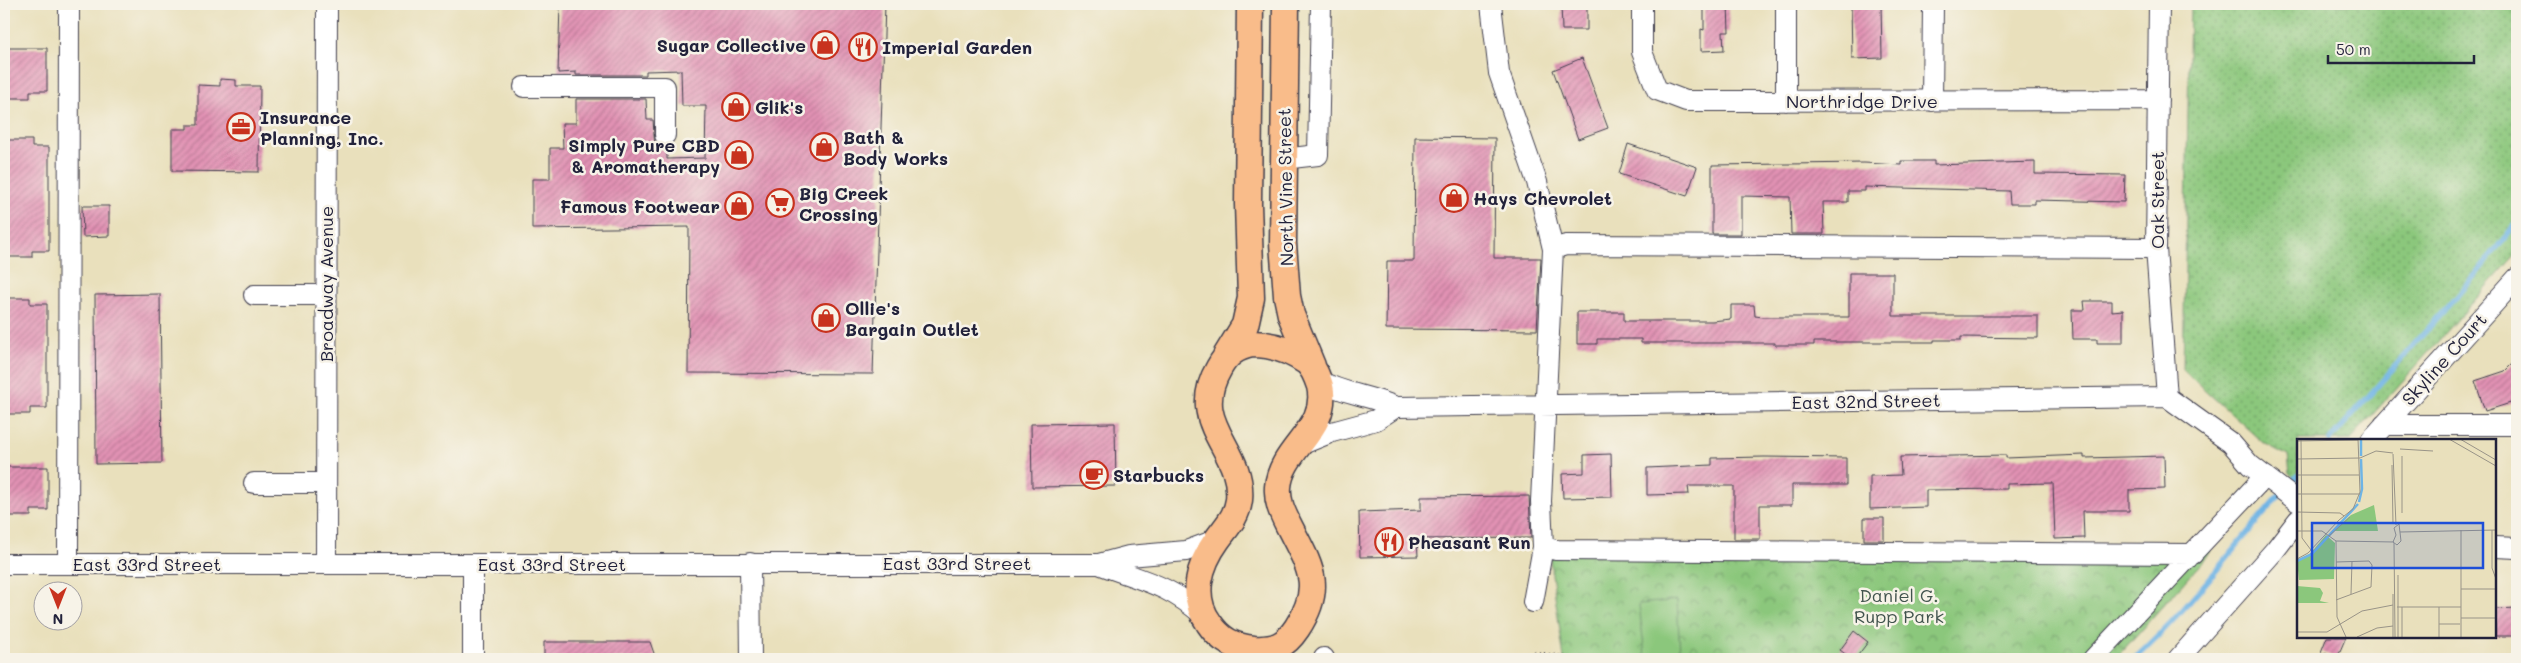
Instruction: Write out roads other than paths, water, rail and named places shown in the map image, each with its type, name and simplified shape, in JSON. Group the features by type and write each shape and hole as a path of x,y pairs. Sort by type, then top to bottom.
{"main road":[{"name":"North Vine Street","path":"1202,615 1198,593 1199,577 1208,553 1234,517 1239,492 1236,475 1208,410 1210,386 1245,325 1251,298 1248,204 1250,4"},
{"name":"North Vine Street","path":"1285,651 1311,602 1314,586 1310,570 1278,499 1280,473 1320,412 1321,400 1315,373 1298,334 1287,296 1283,243 1286,4"},
{"path":"1225,357 1239,347 1265,344 1297,355 1315,373"},
{"path":"1202,615 1223,649 1236,645 1254,649 1270,648 1285,651"}],"street":[{"path":"68,564 69,4"},
{"name":"Broadway Avenue","path":"326,564 327,4"},
{"path":"1283,159 1318,155 1321,4"},
{"path":"1491,4 1499,73 1537,182 1553,249 1542,501 1543,547 1533,602"},
{"name":"Northridge Drive","path":"1642,4 1642,52 1657,90 1686,101 2158,100"},
{"path":"1786,4 1786,101"},
{"path":"1932,101 1933,4"},
{"name":"Oak Street","path":"2159,4 2156,248 2167,397"},
{"path":"524,87 665,87 665,135"},
{"path":"1553,249 1566,244 2156,248"},
{"name":"Skyline Court","path":"2372,439 2517,278"},
{"path":"254,295 326,295"},
{"name":"East 32nd Street","path":"1315,373 1342,391 1374,397 1396,406 2167,397"},
{"path":"2167,397 2231,443 2250,465 2297,501"},
{"path":"1300,445 1332,432 1376,420 1396,406"},
{"path":"2384,425 2517,425"},
{"path":"2093,659 2265,476"},
{"path":"254,483 326,483"},
{"path":"2178,659 2275,550 2297,521"},
{"name":"East 33rd Street","path":"4,564 1100,564 1129,556 1186,551 1218,539"},
{"path":"1543,547 1556,550 2193,554"},
{"path":"2496,547 2517,548"},
{"path":"750,563 751,659"},
{"path":"473,564 473,659"},
{"name":"East 33rd Street","path":"1100,564 1168,589 1182,597 1202,615"}],"waterway":[{"path":"2331,439 2477,273 2517,222"},
{"path":"2134,659 2177,616 2297,477"}],"place":[{"name":"Sugar Collective","path":"825,45"},
{"name":"Imperial Garden","path":"863,47"},
{"name":"Glik's","path":"736,107"},
{"name":"Insurance Planning, Inc.","path":"241,127"},
{"name":"Bath & Body Works","path":"824,147"},
{"name":"Simply Pure CBD & Aromatherapy","path":"739,155"},
{"name":"Hays Chevrolet","path":"1454,198"},
{"name":"Big Creek Crossing","path":"780,203"},
{"name":"Famous Footwear","path":"739,206"},
{"name":"Ollie's Bargain Outlet","path":"826,318"},
{"name":"Starbucks","path":"1094,475"},
{"name":"Pheasant Run","path":"1389,542"}],"park label":[{"name":"Daniel G. Rupp Park","path":"1899,605"}]}
